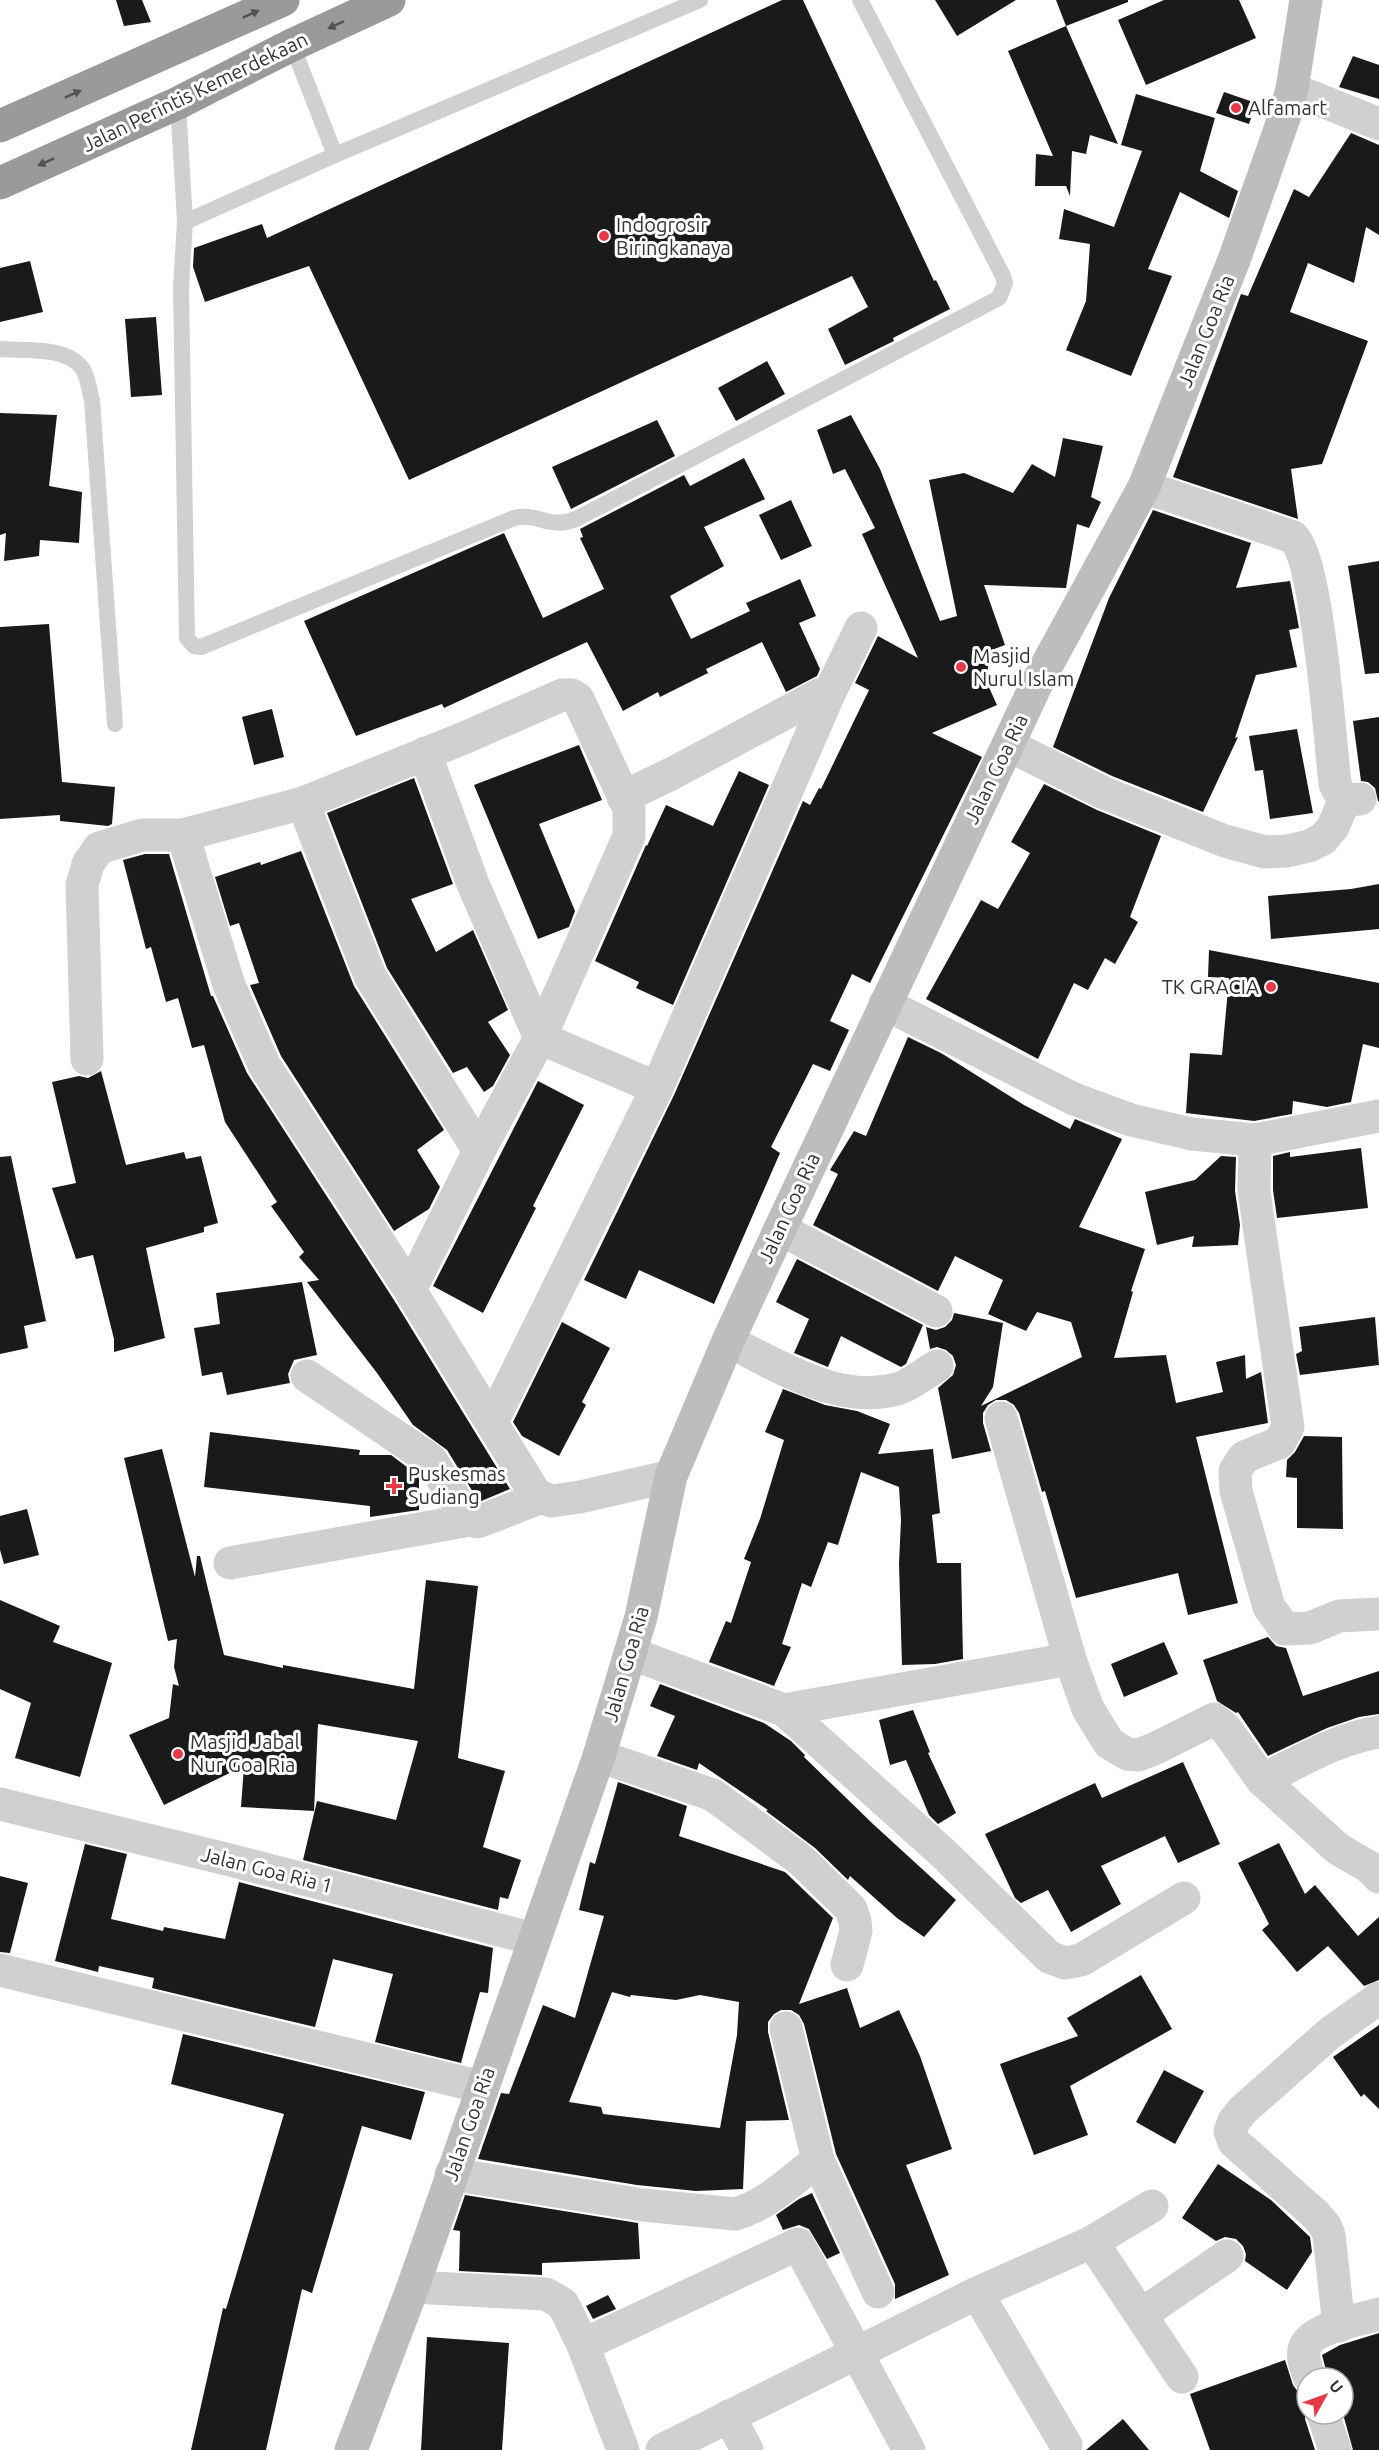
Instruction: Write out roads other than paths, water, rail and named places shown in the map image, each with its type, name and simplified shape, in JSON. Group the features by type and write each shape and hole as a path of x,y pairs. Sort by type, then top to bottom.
{"highway":[{"path":"0,126 283,0"},
{"name":"Jalan Perintis Kemerdekaan","path":"0,183 178,103 292,45 389,0"}],"main road":[{"name":"Jalan Goa Ria","path":"351,2450 412,2287 599,1756 641,1617 671,1476 728,1341 1037,683 1144,487 1257,200 1292,89 1306,0"}],"street":[{"path":"1292,89 1379,124"},
{"path":"1008,745 1104,793 1225,841 1265,852 1287,851 1309,846 1323,839 1353,799 1339,793 1335,784 1312,591 1300,545 1293,537 1144,487"},
{"path":"492,1422 657,1088 829,694 861,628"},
{"path":"623,796 671,774 819,695 829,694"},
{"path":"87,1059 81,885 88,864 99,848 142,835 183,835 303,803 561,695 572,695 578,699 629,808 630,822 626,848 540,1038 479,1151 410,1290"},
{"path":"425,753 473,884 540,1038 657,1088"},
{"path":"303,803 370,976 479,1151"},
{"path":"183,835 229,985 264,1065 410,1290 536,1495 551,1501 580,1497 671,1476"},
{"path":"885,1004 1074,1099 1131,1120 1192,1134 1255,1140 1379,1116"},
{"path":"1255,1140 1254,1191 1288,1427 1279,1443 1241,1460 1236,1467 1236,1491 1269,1607 1285,1629 1310,1628 1339,1616 1379,1614"},
{"path":"780,1229 936,1311"},
{"path":"728,1341 814,1383 843,1389 882,1391 899,1389 937,1366"},
{"path":"307,1376 431,1460 470,1520"},
{"path":"1001,1418 1070,1659 1088,1709 1109,1743 1127,1754 1138,1755 1214,1719 1226,1729 1262,1780 1338,1849 1369,1867 1379,1877"},
{"path":"230,1563 470,1520 478,1522 542,1497"},
{"path":"630,1653 784,1710 945,1855 1049,1957 1065,1963 1081,1960 1184,1898"},
{"path":"784,1710 1070,1659"},
{"path":"1262,1780 1318,1752 1379,1732"},
{"path":"599,1756 713,1795 802,1861 851,1909 856,1931 847,1965"},
{"name":"Jalan Goa Ria 1","path":"0,1804 222,1858 534,1939"},
{"path":"0,1971 482,2087"},
{"path":"1340,2326 1336,2282 1326,2227 1316,2215 1234,2142 1230,2131 1234,2121 1272,2083 1330,2033 1379,1998"},
{"path":"786,2028 818,2160 878,2292"},
{"path":"451,2174 644,2205 735,2214 749,2210 776,2193 818,2160"},
{"path":"662,2450 977,2293 1092,2242 1152,2205"},
{"path":"1092,2242 1182,2377"},
{"path":"583,2345 798,2244 909,2450"},
{"path":"1142,2314 1227,2256"},
{"path":"412,2287 546,2294 563,2304 583,2345 623,2450"},
{"path":"977,2293 1066,2445"},
{"path":"1307,2366 1303,2352 1307,2341 1320,2332 1379,2314"},
{"path":"729,2416 747,2450"},
{"path":"1327,2426 1335,2450"}],"lane":[{"path":"185,222 335,155 700,0"},
{"path":"178,103 185,222 181,288 187,638 194,646 201,647 514,518 525,515 555,523 576,519 999,298 1005,283 1003,276 860,0"},
{"path":"292,45 335,155"},
{"path":"0,349 44,350 74,360 84,369 92,400 115,724"}],"place":[{"name":"Alfamart","path":"1236,108"},
{"name":"Indogrosir Biringkanaya","path":"604,236"},
{"name":"Masjid Nurul Islam","path":"961,667"},
{"name":"TK GRACIA","path":"1271,987"},
{"name":"Puskesmas Sudiang","path":"394,1486"},
{"name":"Masjid Jabal Nur Goa Ria","path":"178,1754"}]}
